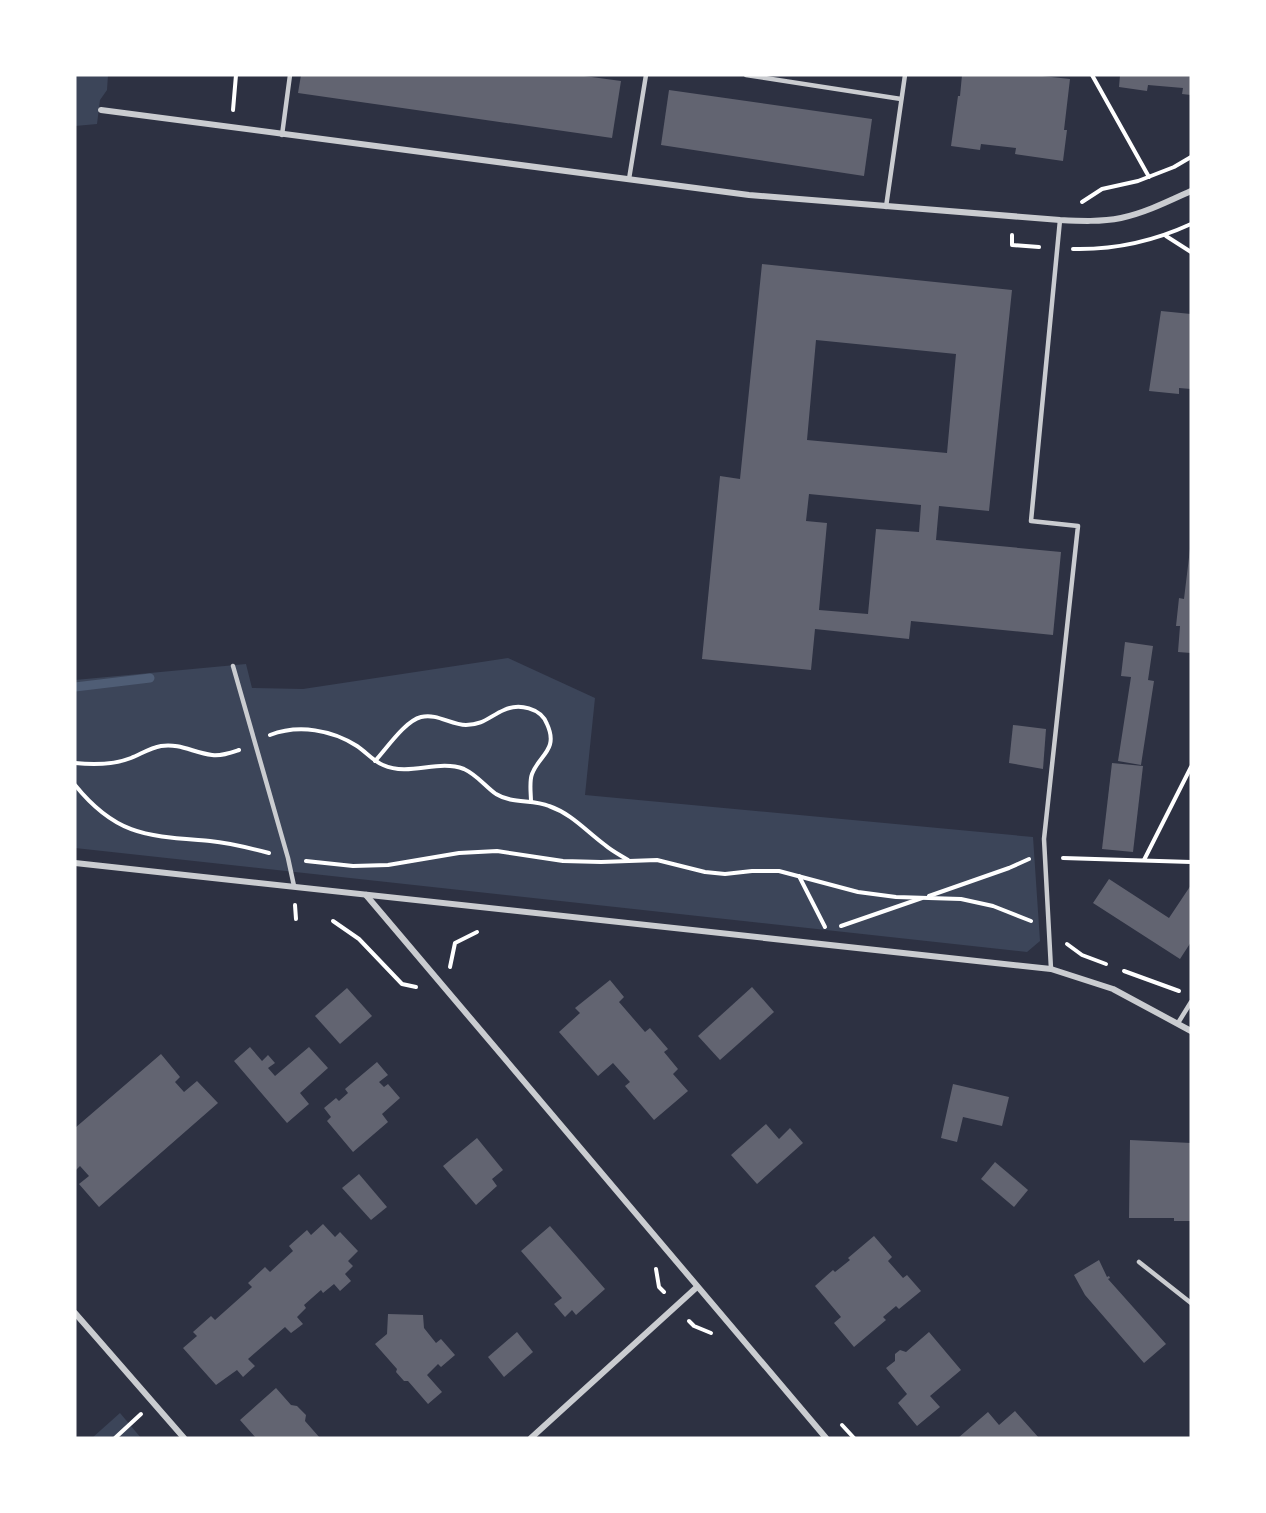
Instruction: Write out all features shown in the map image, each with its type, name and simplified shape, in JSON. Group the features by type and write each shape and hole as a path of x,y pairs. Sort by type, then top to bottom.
{"street":[{"path":"101,110 749,195 1060,220 1088,221 1121,218 1166,203 1191,191"},
{"path":"75,863 1051,969 1113,989 1191,1031"},
{"path":"366,895 826,1438"},
{"path":"531,1438 697,1287"},
{"path":"75,1313 184,1438"}],"lane":[{"path":"282,135 290,75"},
{"path":"629,179 646,75"},
{"path":"746,75 901,99"},
{"path":"886,207 905,75"},
{"path":"1051,969 1044,839 1078,526 1031,521 1060,220"},
{"path":"233,666 294,886"},
{"path":"1178,1023 1191,1002"},
{"path":"1139,1262 1191,1303"}],"path":[{"path":"231,128 236,75"},
{"path":"1092,75 1149,177"},
{"path":"1081,202 1102,189 1149,177 1191,157"},
{"path":"1012,244 1057,249 1102,249 1166,236 1191,224"},
{"path":"1166,236 1191,252"},
{"path":"375,761 404,728 421,717 433,716 454,724 480,724 503,710 514,707 529,708 547,723 550,734 550,745 546,755 532,773 531,802"},
{"path":"75,763 94,765 110,763 162,746 180,746 211,755 225,755 277,733 299,729 322,731 342,737 383,766 412,770 447,766 464,769 479,778 497,795 512,800 548,805 565,813 579,822 605,846 628,861"},
{"path":"1144,861 1191,767"},
{"path":"75,785 86,799 110,819 132,830 157,837 211,841 246,847 288,858 353,866 388,865 459,853 497,851 563,861 657,860 705,872 725,874 779,872 858,892 896,897 961,899 1017,914 1049,931 1082,955 1180,992"},
{"path":"838,928 1009,868 1033,857 1191,862"},
{"path":"799,876 827,931"},
{"path":"333,921 359,939 402,984 415,985 422,994"},
{"path":"650,1261 657,1270 659,1287 694,1326 711,1333"},
{"path":"115,1438 154,1403"}],"shaded area":[{"path":"75,75 108,75 107,90 100,100 97,124 75,126"},
{"path":"508,658 595,698 585,795 1033,837 1040,941 1027,952 75,848 75,680 246,664 252,688 303,689"},
{"path":"120,1413 141,1438 92,1438"}],"building":[{"path":"301,75 577,75 621,81 612,138 298,93"},
{"path":"962,75 1033,75 1070,79 1063,161 1015,154 1016,148 981,144 980,150 951,146"},
{"path":"1120,75 1191,75 1191,95 1182,94 1183,88 1148,85 1147,91 1119,87"},
{"path":"669,90 872,119 864,176 661,145"},
{"path":"762,264 1012,290 989,511 939,506 936,540 1061,552 1053,635 911,621 909,639 815,629 811,670 702,659 720,476 740,479","holes":["816,340 956,354 947,453 807,440","809,494 921,505 919,532 876,529 868,614 819,610 827,523 806,521"]},
{"path":"1161,311 1191,314 1191,389 1179,388 1179,394 1149,391"},
{"path":"1190,549 1191,653 1178,652 1180,626 1176,626 1179,598 1184,599"},
{"path":"1125,642 1153,646 1148,680 1154,681 1141,765 1118,761 1131,677 1121,676"},
{"path":"1013,725 1046,729 1043,769 1009,763"},
{"path":"1112,763 1143,766 1133,852 1102,849"},
{"path":"1109,879 1169,918 1191,885 1191,942 1180,959 1093,903"},
{"path":"610,980 624,997 619,1002 645,1032 650,1028 668,1049 664,1052 678,1069 673,1074 688,1091 654,1120 625,1086 630,1082 613,1063 598,1076 559,1032 580,1013 575,1008"},
{"path":"752,987 774,1012 720,1060 698,1036"},
{"path":"347,988 372,1016 340,1044 315,1016"},
{"path":"250,1047 262,1061 268,1055 275,1063 268,1068 275,1076 309,1047 328,1068 300,1093 309,1104 287,1123 234,1061"},
{"path":"161,1054 180,1077 175,1082 184,1092 197,1081 218,1103 99,1207 79,1184 89,1176 80,1166 75,1171 75,1128"},
{"path":"377,1062 388,1075 379,1082 384,1087 388,1084 400,1098 382,1114 388,1122 353,1152 327,1121 331,1117 324,1108 336,1098 339,1101 348,1093 345,1089"},
{"path":"953,1084 1009,1097 1002,1126 963,1117 957,1142 941,1138"},
{"path":"766,1124 779,1139 790,1128 803,1143 757,1184 731,1155"},
{"path":"477,1138 503,1170 492,1179 497,1186 476,1205 443,1166"},
{"path":"1130,1140 1191,1143 1191,1221 1174,1221 1174,1218 1129,1218"},
{"path":"995,1162 1028,1190 1014,1207 981,1179"},
{"path":"359,1174 387,1207 371,1220 342,1188"},
{"path":"323,1224 335,1237 340,1232 358,1251 348,1261 353,1266 345,1274 351,1281 340,1291 334,1284 323,1293 321,1290 304,1305 306,1308 297,1317 303,1324 291,1333 285,1327 248,1359 255,1366 243,1377 237,1370 216,1385 183,1348 197,1336 193,1332 211,1316 215,1320 252,1287 248,1283 265,1267 270,1272 293,1251 289,1246 307,1230 311,1235"},
{"path":"550,1226 605,1289 576,1315 572,1310 565,1317 554,1304 562,1298 521,1251"},
{"path":"874,1236 892,1257 888,1261 903,1278 907,1275 921,1291 899,1309 896,1306 883,1317 886,1320 854,1347 834,1323 841,1317 815,1286 833,1270 835,1272 850,1260 848,1258"},
{"path":"1099,1260 1107,1277 1110,1278 1108,1279 1166,1344 1144,1363 1085,1295 1074,1275"},
{"path":"388,1314 423,1315 424,1328 436,1343 441,1339 455,1355 441,1367 438,1364 427,1375 442,1392 428,1404 408,1381 404,1381 396,1372 397,1369 375,1344 387,1334"},
{"path":"517,1332 533,1352 504,1377 488,1357"},
{"path":"929,1332 961,1370 930,1396 940,1407 917,1426 898,1403 907,1394 886,1368 895,1361 895,1354 900,1350 906,1352"},
{"path":"276,1388 291,1405 297,1406 306,1415 305,1421 320,1438 256,1438 240,1420"},
{"path":"1015,1411 1039,1438 958,1438 988,1412 999,1425"}],"waterway":[{"path":"75,687 150,678"}]}
